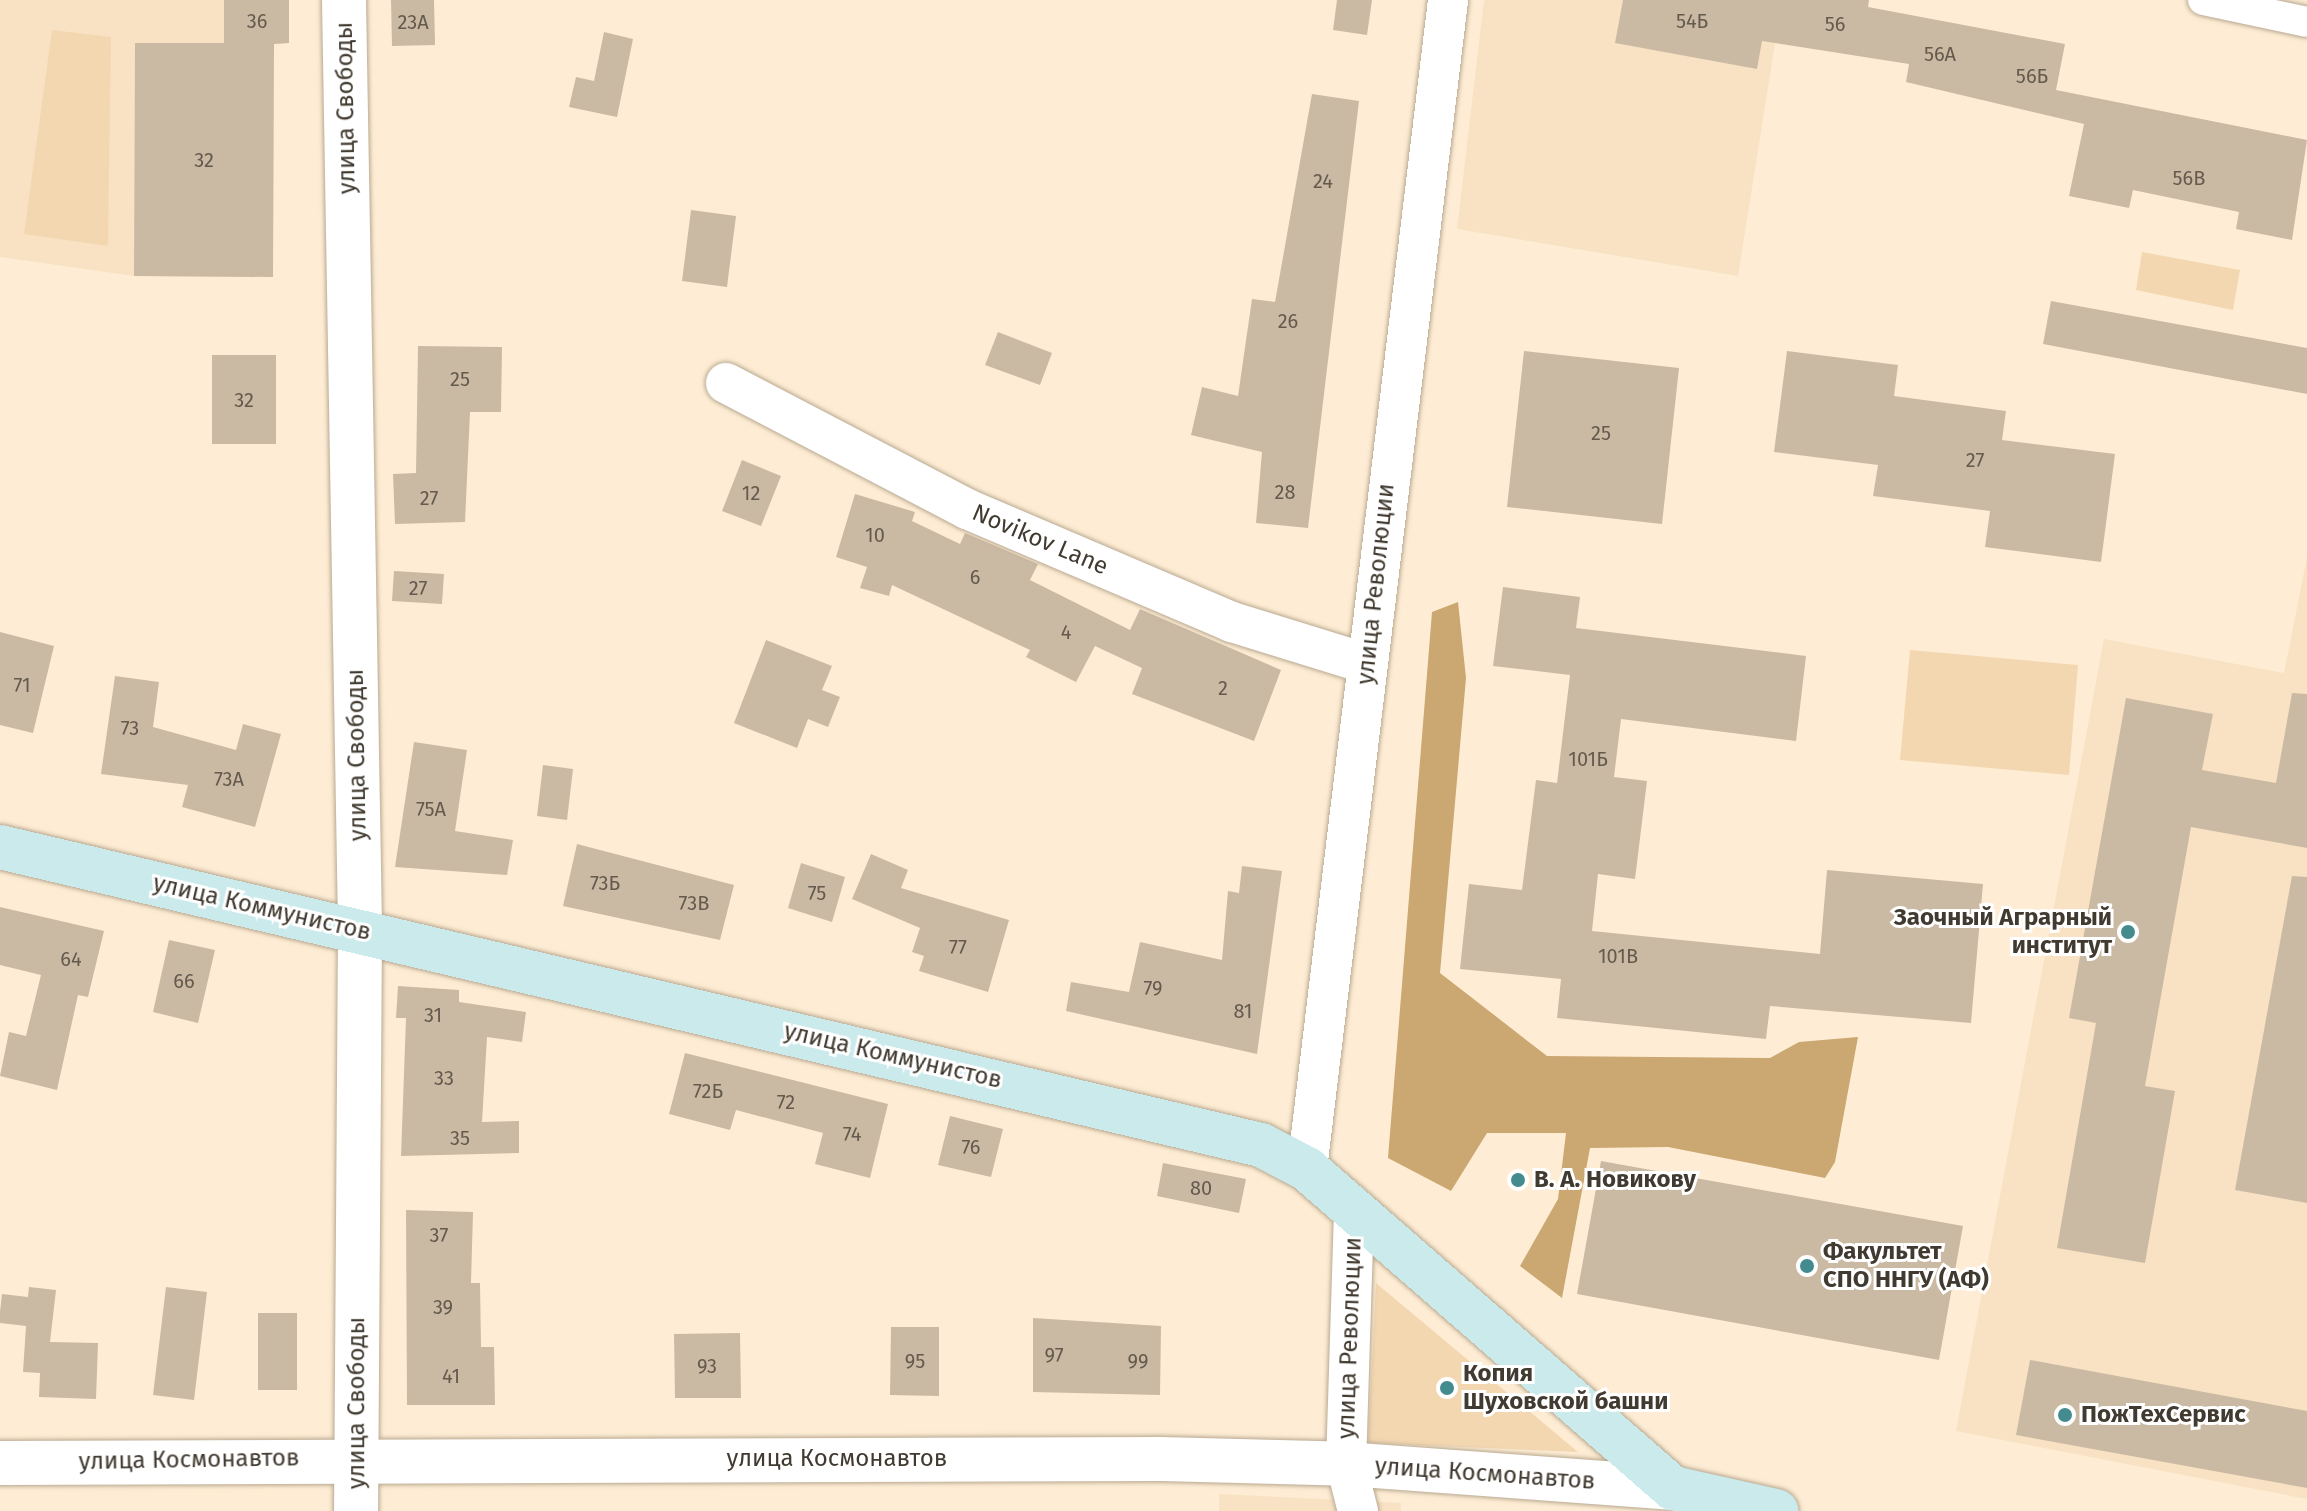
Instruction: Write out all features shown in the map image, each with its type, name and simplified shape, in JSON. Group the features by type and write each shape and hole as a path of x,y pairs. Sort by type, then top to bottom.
{"main road":[{"name":"улица Коммунистов","path":"0,847 1199,1126 1307,1169 1673,1488"},
{"path":"1673,1488 1776,1511"}],"street":[{"name":"улица Свободы","path":"344,0 360,930 356,1511"},
{"name":"улица Революции","path":"1307,1169 1448,0"},
{"path":"2203,0 2307,22"},
{"name":"Novikov Lane","path":"726,383 967,509 1232,622 1368,664"},
{"name":"улица Революции","path":"1354,1211 1346,1464 1358,1511"},
{"name":"улица Космонавтов","path":"0,1463 356,1458 1346,1464 1673,1488"}],"shaded area":[{"path":"0,0 289,0 289,43 274,44 273,277 134,276 0,257"},
{"path":"1484,0 1782,0 1738,276 1457,229"},
{"path":"52,30 111,37 108,246 24,234"},
{"path":"2142,252 2240,270 2233,310 2136,290"},
{"path":"2307,557 2307,1499 1956,1431 2104,639 2284,673"},
{"path":"1458,602 1466,678 1440,973 1547,1056 1770,1058 1799,1042 1858,1037 1835,1162 1825,1178 1668,1147 1590,1148 1562,1298 1520,1266 1558,1199 1566,1133 1487,1133 1451,1191 1388,1158 1432,612"},
{"path":"1910,650 2078,665 2069,775 1900,760"},
{"path":"1376,1283 1578,1452 1368,1443"},
{"path":"1219,1494 1401,1503 1401,1511 1219,1511"}],"building":[{"path":"224,0 289,0 289,43 274,44 273,277 134,276 135,43 224,43"},
{"path":"391,0 434,0 435,45 392,46"},
{"path":"1337,0 1372,0 1367,35 1333,30"},
{"path":"1623,0 1869,0 1868,7 2065,44 2056,90 2307,140 2292,240 2236,229 2239,212 2133,190 2129,208 2069,196 2084,124 1906,82 1909,64 1762,41 1757,69 1615,43"},
{"path":"604,32 633,39 617,117 569,107 576,77 594,81"},
{"path":"1312,94 1359,101 1308,528 1256,523 1262,452 1191,435 1202,387 1238,396 1252,299 1275,302"},
{"path":"691,210 736,216 727,287 682,281"},
{"path":"2051,301 2307,348 2307,394 2043,344"},
{"path":"998,332 1052,353 1040,385 985,365"},
{"path":"418,346 502,347 501,412 470,412 465,522 395,524 393,474 416,473"},
{"path":"1524,351 1679,368 1662,524 1507,507"},
{"path":"1787,351 1898,365 1894,396 2006,411 2002,440 2115,454 2101,562 1985,547 1990,511 1873,496 1878,465 1774,452"},
{"path":"212,355 276,355 276,444 212,444"},
{"path":"742,460 781,476 761,526 722,511"},
{"path":"855,494 915,512 912,521 960,544 965,533 1038,564 1030,580 1130,630 1140,609 1281,670 1254,741 1132,694 1142,668 1095,646 1076,682 1026,657 1030,650 892,585 889,596 860,588 867,567 836,557"},
{"path":"394,571 444,574 442,604 392,601"},
{"path":"1503,587 1580,597 1576,628 1806,656 1796,741 1621,719 1614,777 1647,781 1635,879 1598,874 1592,931 1820,954 1827,870 1983,884 1971,1023 1770,1006 1766,1039 1557,1018 1561,979 1460,969 1469,884 1522,890 1536,780 1557,783 1570,675 1493,666"},
{"path":"0,632 54,646 33,733 0,725"},
{"path":"766,640 832,666 822,690 840,697 828,727 808,719 797,748 734,723"},
{"path":"115,676 159,682 153,727 236,750 243,724 281,734 255,827 182,807 188,785 101,774"},
{"name":"Заочный Аграрный институт","path":"2292,693 2307,694 2307,848 2191,827 2145,1086 2175,1091 2145,1263 2057,1248 2096,1023 2069,1018 2126,698 2213,714 2202,770 2276,783"},
{"path":"414,742 467,750 455,831 513,840 507,875 395,867"},
{"path":"543,765 573,769 567,820 537,816"},
{"path":"577,844 734,885 720,940 563,906"},
{"path":"871,854 908,870 901,888 1009,920 988,992 919,971 924,956 912,952 920,928 852,899"},
{"path":"801,863 845,877 832,922 788,908"},
{"path":"1242,866 1282,871 1257,1054 1066,1011 1071,982 1129,992 1140,942 1222,960 1228,891 1239,893"},
{"path":"2292,876 2307,877 2307,1203 2235,1190"},
{"path":"0,907 104,931 88,997 78,995 57,1090 0,1076 9,1032 26,1036 41,975 0,965"},
{"path":"169,940 215,950 198,1023 153,1012"},
{"path":"398,986 459,990 459,1002 526,1012 522,1042 487,1037 482,1122 519,1121 519,1153 401,1156 406,1018 396,1018"},
{"path":"685,1053 888,1104 870,1178 815,1164 823,1133 736,1110 730,1130 669,1114"},
{"path":"950,1116 1003,1129 991,1177 938,1165"},
{"name":"Факультет СПО ННГУ (АФ)","path":"1601,1161 1963,1226 1939,1360 1577,1294"},
{"path":"1163,1163 1246,1179 1239,1213 1157,1196"},
{"path":"406,1210 473,1212 471,1283 480,1283 481,1347 494,1347 495,1405 407,1405"},
{"path":"29,1287 56,1290 50,1342 98,1343 96,1399 39,1397 40,1373 23,1372 26,1326 0,1323 0,1312 2,1294 28,1297"},
{"path":"166,1287 207,1292 194,1400 153,1395"},
{"path":"258,1313 297,1313 297,1390 258,1390"},
{"path":"1033,1318 1161,1326 1160,1395 1033,1392"},
{"path":"891,1327 939,1327 939,1396 890,1395"},
{"path":"740,1333 741,1398 675,1398 674,1334"},
{"path":"2030,1360 2307,1411 2307,1488 2016,1435"}],"place":[{"name":"Заочный Аграрный институт","path":"2128,932"},
{"name":"В. А. Новикову","path":"1518,1180"},
{"name":"Факультет СПО ННГУ (АФ)","path":"1807,1266"},
{"name":"Копия Шуховской башни","path":"1447,1388"},
{"name":"ПожТехСервис","path":"2065,1415"}]}
